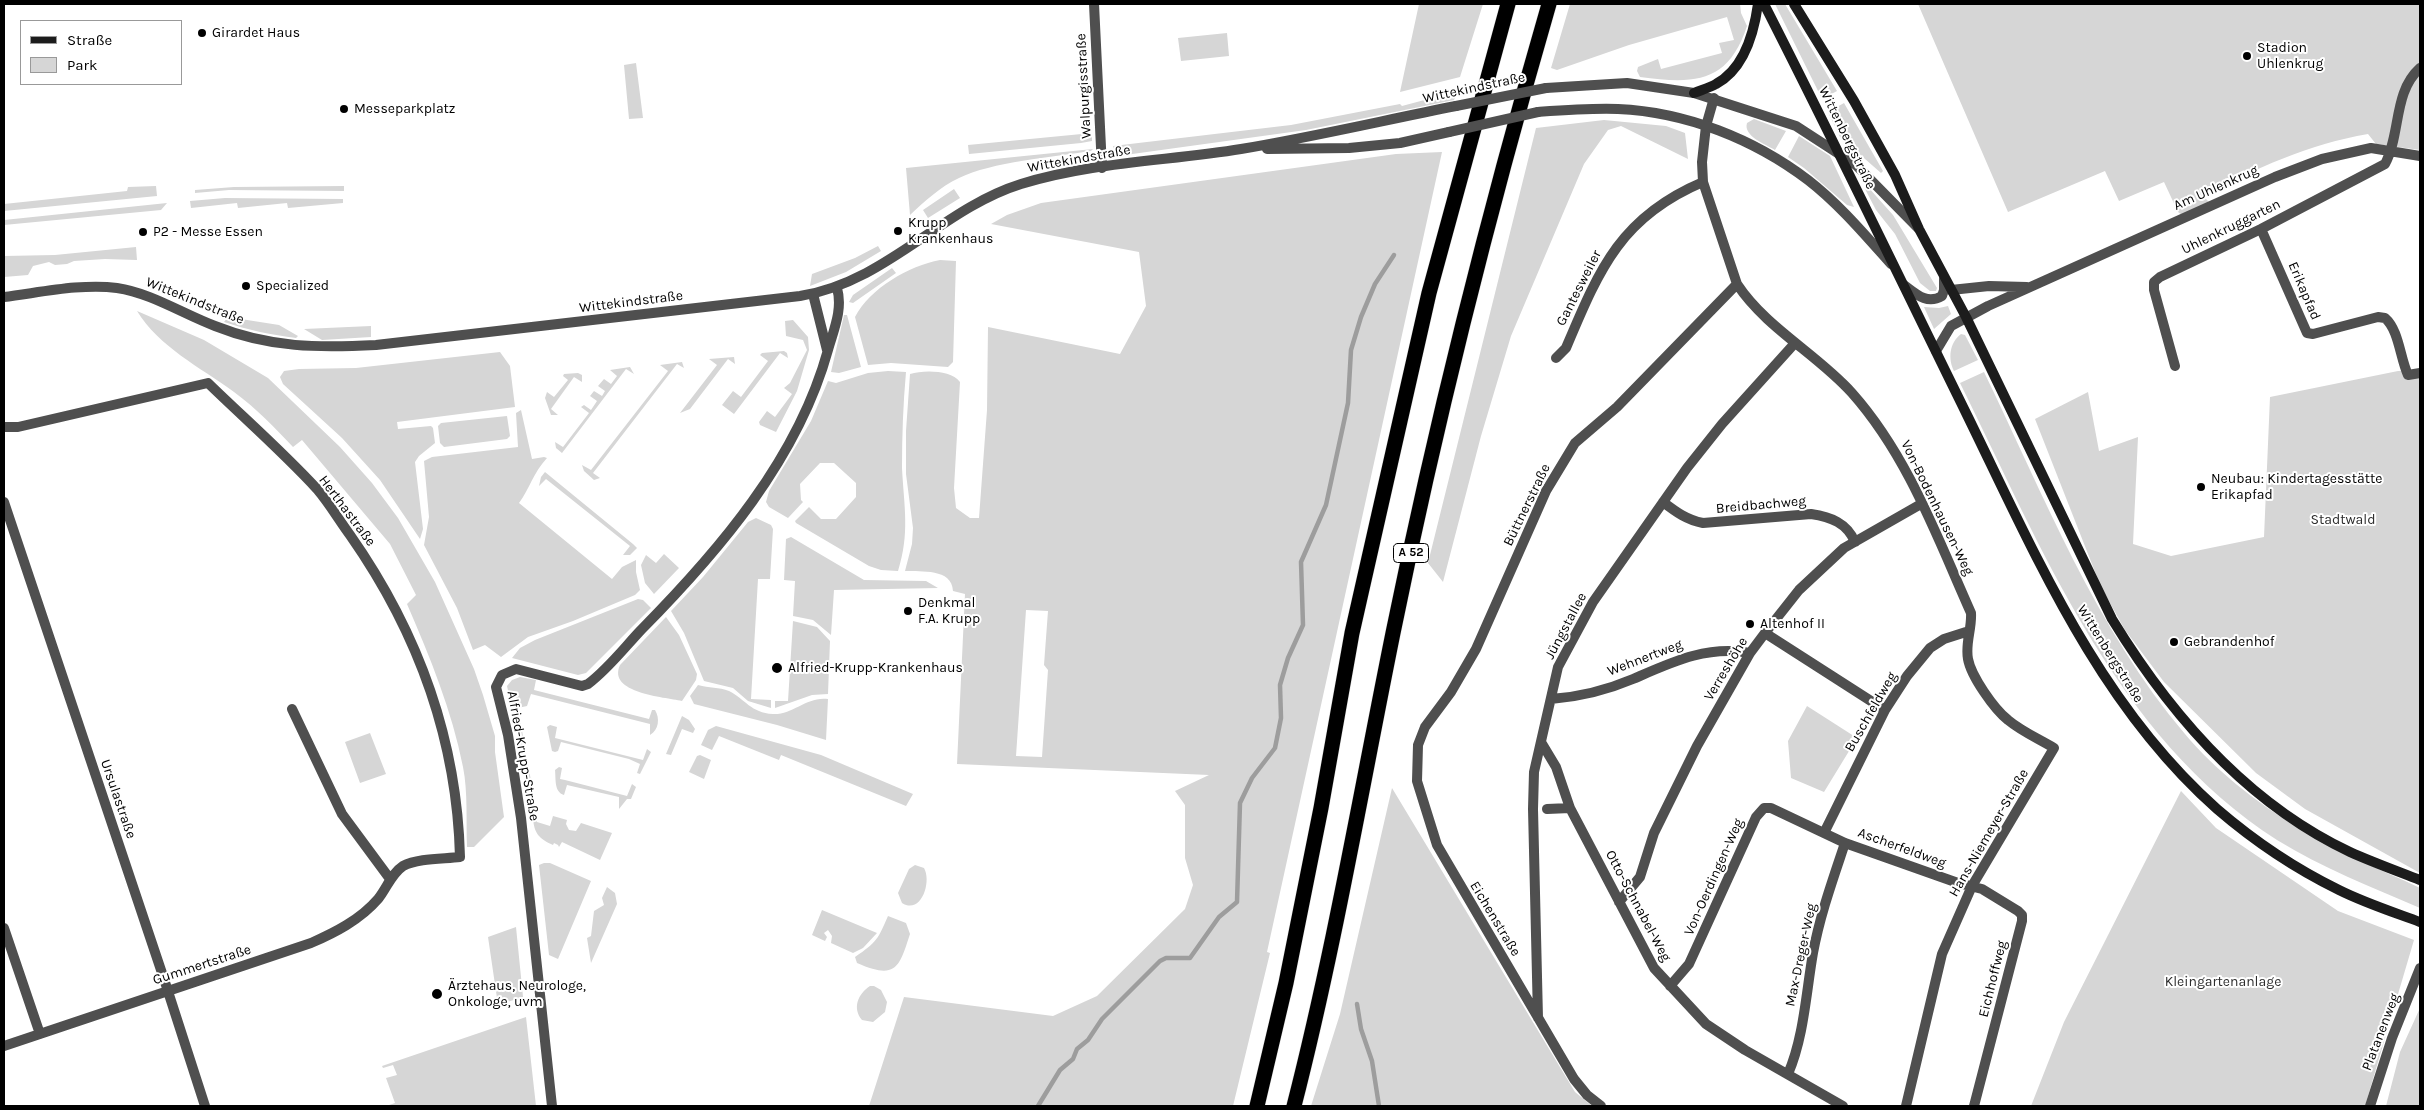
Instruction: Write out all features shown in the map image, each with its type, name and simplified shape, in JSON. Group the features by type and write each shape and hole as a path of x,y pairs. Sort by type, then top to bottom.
{"highway":[{"name":"A 52","path":"1256,1106 1288,973 1321,808 1352,633 1429,293 1508,4"},
{"name":"A 52","path":"1294,1106 1332,941 1393,632 1434,450 1499,186 1549,4"}],"main road":[{"path":"1694,92 1717,84 1733,69 1744,54 1754,31 1758,4"},
{"name":"Wittenbergstraße","path":"1764,4 2061,603 2110,685 2143,730 2181,774 2218,809 2252,836 2337,889 2420,922"},
{"name":"Wittenbergstraße","path":"1794,4 1854,101 1895,175 1919,229 1966,317 2112,619 2140,666 2175,711 2218,759 2246,783 2295,820 2349,852 2420,880"}],"street":[{"name":"Walpurgisstraße","path":"1094,4 1102,168"},
{"path":"2392,151 2405,86 2420,68"},
{"name":"Wittekindstraße","path":"4,297 88,288 118,288 140,293 217,327 242,335 279,344 316,348 376,345 813,294 837,288 886,262 964,212 1006,190 1058,174 1241,149 1546,88 1627,82 1694,92 1796,126 1839,153 1874,182 1919,229"},
{"path":"1706,126 1714,98"},
{"name":"Wittekindstraße","path":"1241,149 1349,148 1400,143 1538,112 1620,109 1661,114 1706,126 1743,139 1808,181 1847,217 1896,269"},
{"name":"Von-Bodenhausen-Weg","path":"1706,126 1702,162 1703,182 1737,284 1744,295 1795,343 1834,374 1869,412 1896,451 1971,613 1967,644 1968,660 1981,688 2006,719 2054,748"},
{"name":"Am Uhlenkrug","path":"1936,351 1951,326 1966,317 2266,181 2322,159 2371,148 2420,156"},
{"name":"Uhlenkruggarten","path":"2175,366 2154,290 2154,282 2160,277 2261,229 2365,176 2385,164 2392,151"},
{"name":"Gantesweiler","path":"1556,358 1566,348 1602,270 1624,237 1641,219 1669,199 1703,182"},
{"name":"Erikapfad","path":"2261,229 2307,333 2313,334 2378,317 2385,318 2394,330 2402,363 2408,375 2420,373"},
{"name":"Wittenbergstraße","path":"1904,285 1931,301 1942,296 1945,284 1943,277"},
{"name":"Büttnerstraße","path":"1426,727 1451,692 1476,649 1546,491 1575,443 1616,407 1737,284"},
{"name":"Am Uhlenkrug","path":"1951,290 1989,286 2030,287"},
{"name":"Alfried-Krupp-Straße","path":"552,1106 521,818 508,735 496,692 498,683 504,674 516,669 582,686 592,681 696,573 749,505 796,433 812,398 828,351 839,310 840,298 837,288"},
{"path":"813,294 828,351"},
{"name":"Jüngstallee","path":"1538,1019 1533,809 1534,772 1558,667 1594,602 1663,502 1722,424 1795,343"},
{"name":"Herthastraße","path":"4,426 18,427 208,383 318,490 374,569 416,648 445,734 459,822 460,857"},
{"name":"Ursulastraße","path":"4,502 205,1106"},
{"name":"Breidbachweg","path":"1663,502 1680,515 1692,521 1703,523 1812,514 1826,516 1850,531 1855,542"},
{"name":"Verreshöhe","path":"1619,902 1640,877 1654,833 1697,746 1750,653 1765,633 1799,590 1844,548 1921,504"},
{"name":"Buschfeldweg","path":"1824,832 1885,710 1907,676 1930,648 1944,639 1969,631"},
{"path":"1765,633 1885,710"},
{"name":"Wehnertweg","path":"1551,699 1600,690 1692,655 1716,650 1735,650 1750,653"},
{"path":"292,709 342,814 390,879"},
{"name":"Eichenstraße","path":"1426,727 1418,746 1417,781 1437,845 1538,1019 1580,1087 1601,1106"},
{"name":"Otto-Schnabel-Weg","path":"1541,742 1556,767 1570,808 1654,968 1706,1024 1745,1050 1843,1106"},
{"name":"Hans-Niemeyer-Straße","path":"1906,1106 1942,954 1972,886 2054,748"},
{"path":"1548,809 1570,808"},
{"name":"Von-Oerdingen-Weg","path":"1670,986 1690,964 1760,812 1764,808 1770,808 1824,832"},
{"name":"Ascherfeldweg","path":"1824,832 1845,843 1972,886"},
{"name":"Max-Dreger-Weg","path":"1788,1074 1795,1057 1813,951 1824,904 1845,843"},
{"name":"Gummertstraße","path":"4,1046 300,948 352,921 376,901 390,879 398,870 408,864 460,857"},
{"name":"Eichhoffweg","path":"1972,886 1982,889 2018,910 2022,915 1974,1106"},
{"path":"4,928 40,1034"},
{"name":"Platanenweg","path":"2370,1106 2392,1038 2420,968"}],"green space":[{"path":"1419,4 1483,4 1460,77 1400,92"},
{"path":"1570,4 1740,4 1741,13 1747,26 1739,45 1730,59 1719,69 1707,76 1677,80 1659,79 1640,77 1637,71 1638,67 1658,59 1661,69 1722,53 1719,43 1734,40 1727,17 1629,45 1557,70 1551,68"},
{"path":"1775,4 1785,4 1837,91 1822,99"},
{"path":"1918,4 2420,4 2420,150 2376,144 2368,134 2346,138 2283,158 2202,195 2209,202 2182,215 2178,212 2164,182 2119,201 2105,171 2008,212"},
{"path":"1227,33 1229,56 1181,61 1178,38"},
{"path":"636,63 643,118 629,119 624,65"},
{"path":"1458,91 1454,100 1306,130 1125,155 1115,152 1113,146 1291,125 1400,104 1402,106"},
{"path":"1844,103 1883,171 1881,173 1840,137 1828,112"},
{"path":"1754,119 1786,131 1775,150 1751,136 1748,132 1747,123"},
{"path":"1604,120 1666,126 1685,133 1688,159 1621,126 1608,130 1584,164 1511,336 1481,436 1443,582 1428,563 1536,128"},
{"path":"1092,133 1092,141 1081,143 969,154 968,145"},
{"path":"1799,136 1830,156 1854,207 1847,205 1804,168 1788,157"},
{"path":"1093,149 1091,151 1005,164 972,172 945,186 910,215 906,168"},
{"path":"1442,152 1267,952 1270,953 1233,1106 869,1106 904,997 1053,1016 1097,996 1185,909 1193,885 1185,858 1185,805 1175,791 1209,775 957,764 965,594 953,591 947,578 942,575 905,571 912,544 913,528 906,474 906,431 910,374 922,372 944,373 956,378 960,382 954,488 956,508 970,518 979,518 987,410 988,327 1120,354 1146,306 1139,252 991,224 1007,215 1041,203 1396,154","holes":["1026,610 1048,611 1044,665 1048,670 1042,757 1016,756"]},
{"path":"156,186 157,196 4,211 4,204 127,191 128,187"},
{"path":"344,186 344,191 229,190 195,193 195,190 234,187"},
{"path":"1868,187 1893,215 1937,288 1936,291 1930,291 1920,283 1895,234 1876,210 1865,189"},
{"path":"954,189 960,198 928,218 923,210"},
{"path":"225,198 343,199 343,203 288,208 287,203 238,208 237,203 191,208 190,201"},
{"path":"167,203 161,210 4,225 4,220"},
{"path":"878,246 881,251 846,272 810,286 812,274 855,258"},
{"path":"136,247 137,260 105,259 74,261 55,265 49,262 33,266 28,275 4,277 4,256 55,255"},
{"path":"940,260 956,261 953,362 948,367 891,363 868,365 855,317 862,306 880,288 903,273"},
{"path":"892,268 896,273 853,303 849,302 853,295"},
{"path":"1948,306 1951,314 1934,329 1924,307 1939,308"},
{"path":"137,311 204,340 268,378 340,447 372,483 398,518 435,582 474,669 495,736 495,752 504,817 474,847 467,847 465,777 453,725 432,664 407,604 416,595 390,544 302,440 293,447 265,418 242,398 168,346 146,324"},
{"path":"844,315 847,315 861,367 839,373 831,372"},
{"path":"228,317 279,325 298,336 296,338 260,332 224,322"},
{"path":"793,320 808,337 809,350 797,391 776,432 760,425 759,422 767,411 775,417 792,394 784,388 790,383 807,350 803,340 786,336 785,321"},
{"path":"371,326 371,337 322,340 304,329"},
{"path":"1961,334 1965,335 1978,360 1954,371 1950,356 1954,342"},
{"path":"784,351 787,353 788,358 780,353 734,414 722,405 733,391 741,397 768,361 760,355 762,353"},
{"path":"500,352 510,366 515,407 397,422 398,429 431,426 433,428 435,443 419,456 415,462 423,529 420,539 380,480 342,438 283,384 280,377 284,371 299,369 356,368"},
{"path":"734,357 735,364 728,359 690,409 680,413 717,365 709,359"},
{"path":"682,362 684,368 677,364 593,473 600,478 594,480 584,471 582,465 591,470 668,371 660,365"},
{"path":"630,367 634,374 626,369 562,453 556,448 555,442 563,447 589,413 581,407 584,405 591,410 597,401 590,396 594,391 602,396 605,391 598,386 604,379 611,384 617,376 610,370"},
{"name":"Stadtwald","path":"2420,370 2420,873 2305,809 2256,773 2164,682 2125,630 2101,587 2035,419 2088,392 2099,451 2138,437 2133,544 2171,556 2264,537 2270,397 2398,371"},
{"path":"906,372 902,456 905,532 898,571 881,570 869,566 796,523 795,521 809,507 821,519 836,519 856,497 856,483 834,463 820,463 800,484 801,500 803,502 788,518 769,507 766,502 769,491 811,421 828,381 836,383 868,373"},
{"path":"1984,372 2050,513 2098,606 2124,651 2153,693 2185,734 2222,772 2280,816 2310,835 2356,859 2420,888 2420,908 2329,868 2277,840 2220,797 2171,748 2127,693 2088,634 2021,509 1960,383"},
{"path":"578,373 582,375 582,382 574,377 551,409 558,415 551,415 545,398 547,392 554,397 568,380 563,376 564,374"},
{"path":"521,410 532,459 547,458 538,469 519,503 612,579 622,567 636,560 636,572 640,590 635,595 573,621 528,637 501,657 485,645 473,650 457,608 424,545 429,517 424,461 432,457 518,447 516,413"},
{"path":"507,416 510,436 507,439 444,447 440,443 438,426 441,423"},
{"path":"545,472 637,548 630,555 623,555 630,546 546,479 539,486 541,477"},
{"path":"756,518 771,525 773,529 770,579 758,579 751,699 771,700 771,708 748,701 733,688 704,681 684,633 671,611 703,577 748,522"},
{"path":"791,537 864,580 926,581 938,588 834,590 831,635 813,620 793,616 795,581 784,580 786,539"},
{"path":"664,554 679,568 654,594 645,583 641,565 646,555 656,563"},
{"path":"638,599 643,600 651,608 586,673 578,675 512,658 520,648 535,640"},
{"path":"666,617 679,635 697,674 696,680 682,701 651,695 629,688 622,682 618,674 620,665"},
{"path":"793,621 817,627 830,641 828,694 812,695 775,708 775,701 788,701"},
{"path":"520,677 536,680 534,690 649,719 652,710 655,710 658,720 657,727 650,735 650,724 531,694 527,706 518,708 531,781 528,781 507,686 512,680"},
{"path":"698,685 729,691 759,711 773,714 787,712 813,700 828,699 826,740 777,725 694,704 690,696"},
{"path":"1807,706 1857,738 1824,792 1791,778 1788,741"},
{"path":"682,716 689,720 695,729 693,733 682,729 671,755 666,754"},
{"path":"550,725 557,727 555,738 643,760 647,749 651,752 640,774 637,773 640,764 629,759 561,742 558,751 555,752 552,751 547,727"},
{"path":"716,726 821,755 913,794 906,806 781,755 779,760 719,736 712,750 701,745 708,730"},
{"path":"370,733 386,774 360,783 345,742"},
{"path":"700,755 711,760 704,779 689,772 697,756"},
{"path":"559,767 562,768 560,779 627,796 632,784 636,787 631,799 627,799 619,809 619,797 567,785 564,795 556,785 555,770"},
{"path":"1392,788 1575,1092 1592,1106 1311,1106 1340,1014"},
{"name":"Kleingartenanlage","path":"2181,791 2216,828 2338,911 2414,940 2365,1106 2031,1106 2064,1022"},
{"path":"553,816 567,820 566,824 569,830 576,831 581,823 612,833 600,860 562,842 559,847 541,838 536,832 533,818 536,818 537,822 550,826"},
{"path":"550,863 591,881 558,959 549,955 539,865"},
{"path":"915,865 924,868 927,881 926,888 919,901 915,905 909,906 902,903 898,893 909,869"},
{"path":"607,887 615,893 617,904 591,963 587,938 591,936 594,911 604,905 602,898"},
{"path":"822,910 877,933 863,948 853,953 831,943 832,936 828,930 824,933 827,937 825,941 812,935"},
{"path":"888,916 906,923 910,934 899,963 894,968 880,970 857,963 855,957 876,940"},
{"path":"516,927 523,997 498,1005 488,937"},
{"path":"870,986 881,990 887,1002 885,1012 873,1022 862,1020 857,1011 862,993"},
{"path":"2420,1008 2420,1106 2386,1106 2400,1052"},
{"path":"526,1017 536,1106 386,1106 395,1103 386,1078 397,1075 393,1065 383,1068 382,1066"}],"waterway":[{"path":"1038,1106 1060,1070 1073,1059 1077,1049 1088,1040 1102,1019 1160,961 1166,958 1190,958 1219,917 1237,902 1240,803 1252,778 1275,748 1281,718 1280,685 1288,658 1303,625 1301,562 1326,505 1348,403 1351,350 1361,317 1375,284 1394,255"},
{"path":"1357,1004 1361,1029 1372,1061 1379,1106"}],"place":[{"name":"Girardet Haus","path":"202,33"},
{"name":"Stadion Uhlenkrug","path":"2247,56"},
{"name":"Messeparkplatz","path":"344,109"},
{"name":"Krupp Krankenhaus","path":"898,231"},
{"name":"P2 - Messe Essen","path":"143,232"},
{"name":"Specialized","path":"246,286"},
{"name":"Neubau: Kindertagesstätte Erikapfad","path":"2201,487"},
{"name":"Denkmal F.A. Krupp","path":"908,611"},
{"name":"Altenhof II","path":"1750,624"},
{"name":"Gebrandenhof","path":"2174,642"},
{"name":"Alfried-Krupp-Krankenhaus","path":"777,668"},
{"name":"Ärztehaus, Neurologe, Onkologe, uvm","path":"437,994"}]}
